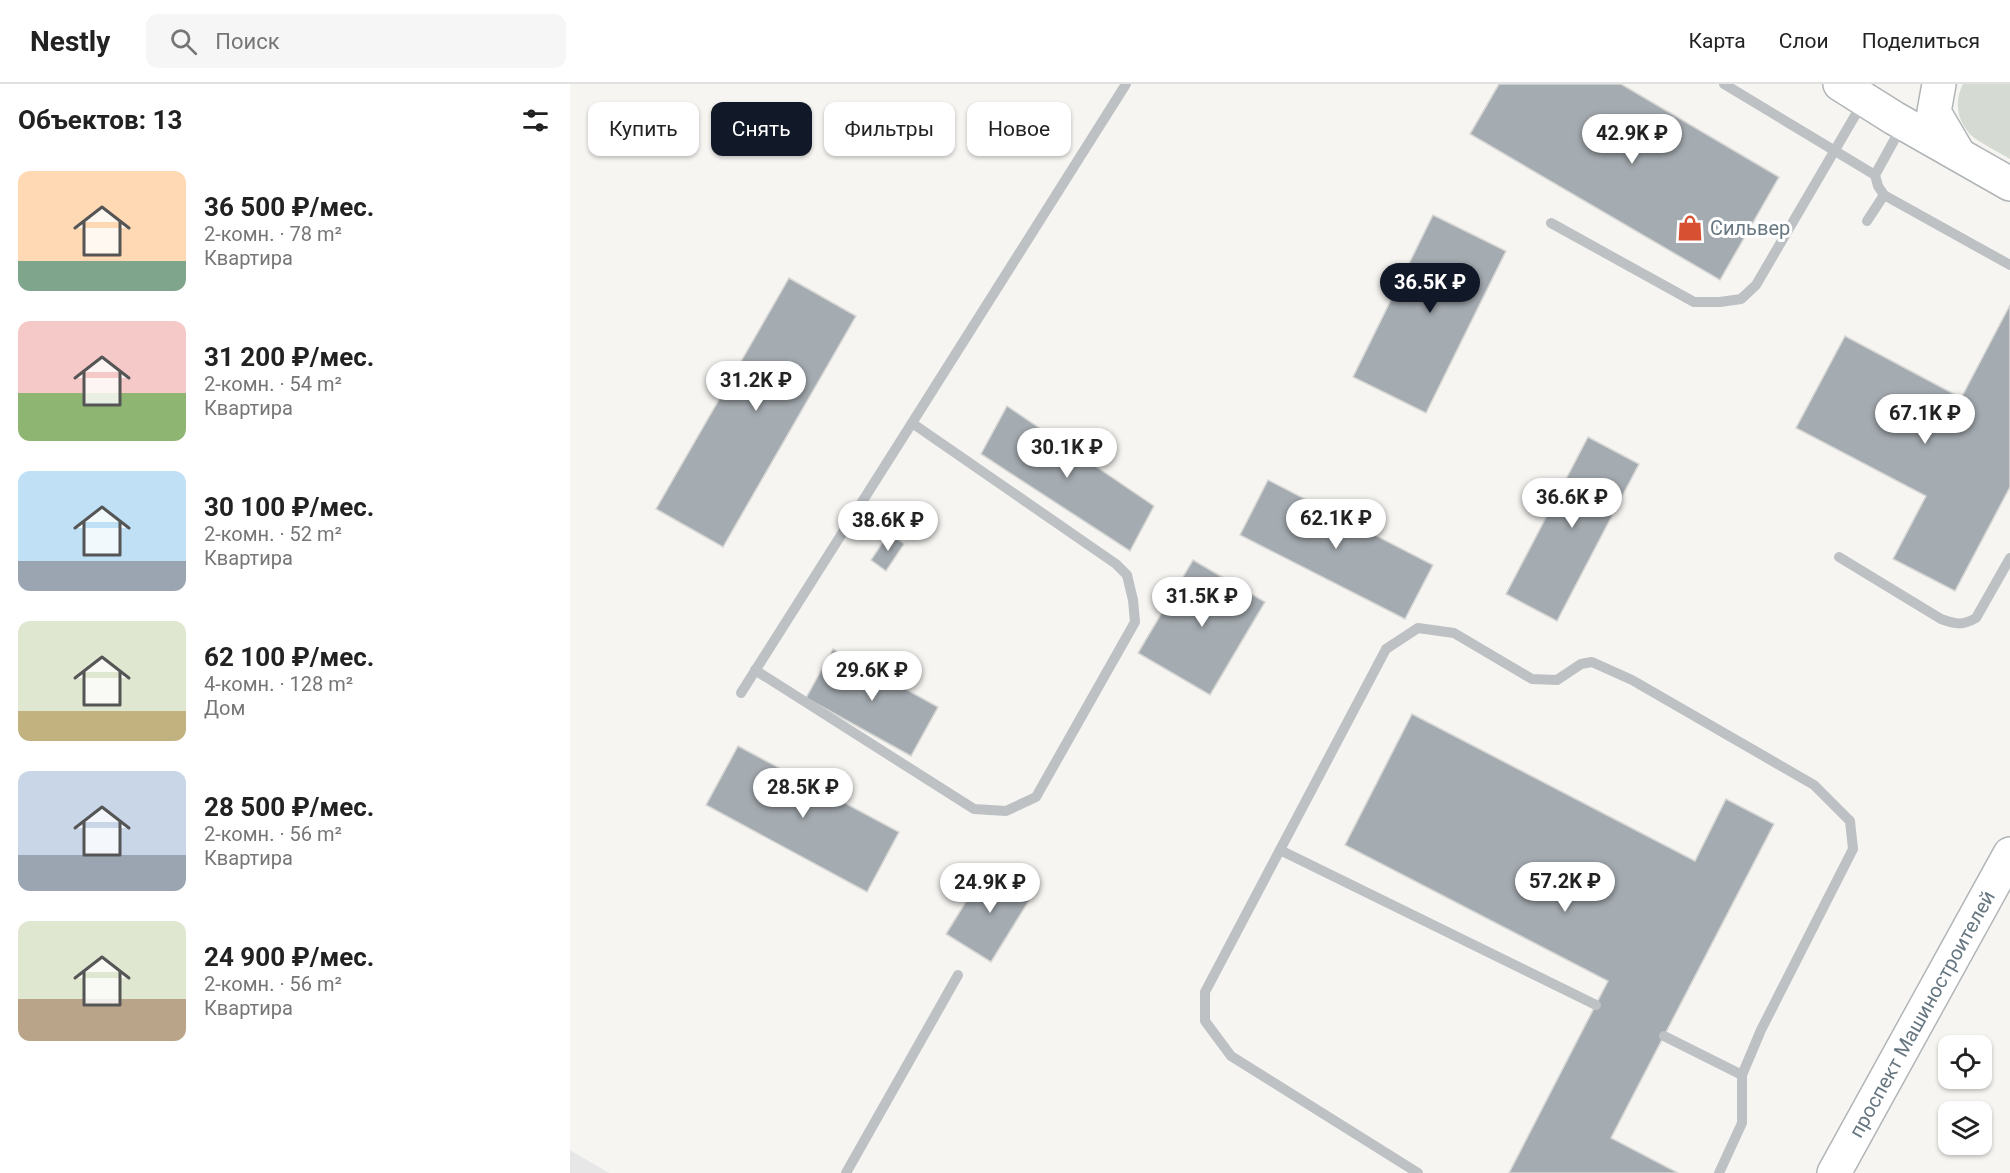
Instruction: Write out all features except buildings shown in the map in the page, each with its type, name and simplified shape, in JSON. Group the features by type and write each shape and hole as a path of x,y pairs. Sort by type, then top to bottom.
{"main road":[{"path":"1939,84 1934,112 1959,155"},
{"path":"1852,91 2010,184"},
{"name":"проспект Машиностроителей","path":"1834,1173 2010,855"}],"lane":[{"path":"741,693 1126,84"},
{"path":"1724,84 1875,175 1884,195 2010,265"},
{"path":"1551,223 1694,302 1741,299 1755,285 1834,150 1852,91"},
{"path":"1875,175 1904,123"},
{"path":"1867,222 1884,195"},
{"path":"755,670 975,809 1006,811 1036,797 1135,622 1127,575 1116,564 912,423"},
{"path":"1839,557 1941,619 1957,624 1976,618 2010,558"},
{"path":"1418,1173 1231,1056 1205,1021 1205,992 1386,649 1418,628 1454,633 1532,679 1557,680 1581,664 1592,662 1632,680 1814,785 1850,821 1853,849 1761,1030 1742,1076 1742,1123 1719,1173"},
{"path":"1280,850 1596,1005"},
{"path":"846,1173 958,975"},
{"path":"1664,1036 1742,1076"}],"shaded area":[{"path":"1963,84 2010,84 2010,159 1977,140 1965,128 1958,110 1958,97"},
{"path":"570,1150 609,1173 570,1173"}],"place":[{"name":"Сильвер","path":"1690,228"}]}
